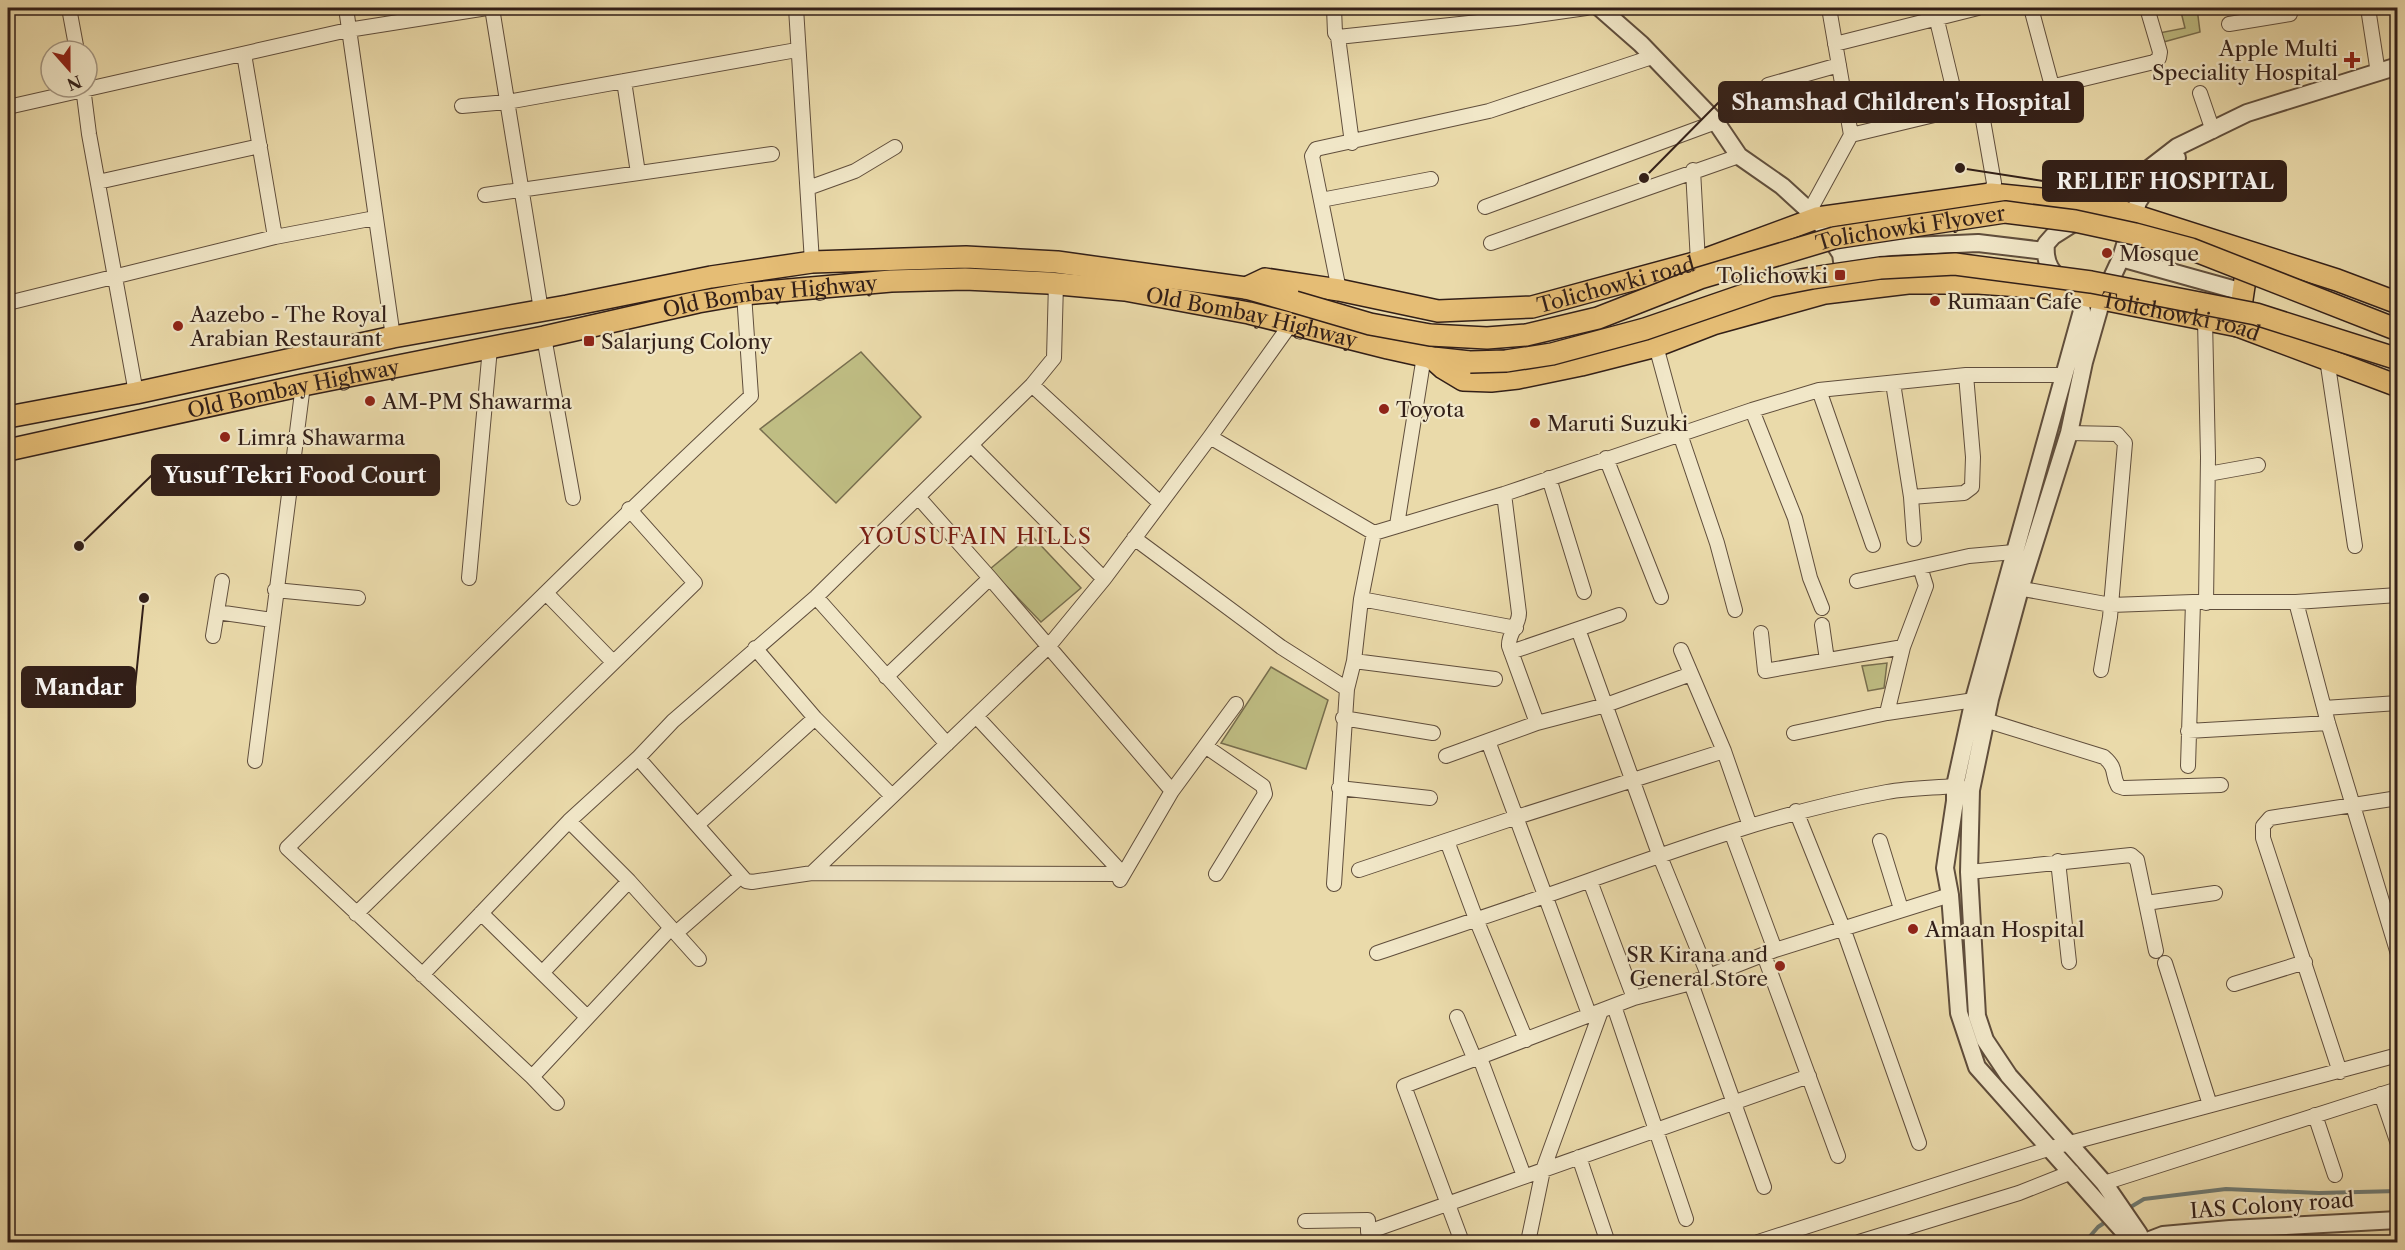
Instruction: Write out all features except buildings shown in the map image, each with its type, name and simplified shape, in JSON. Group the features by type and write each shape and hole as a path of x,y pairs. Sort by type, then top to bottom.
{"main road":[{"name":"Tolichowki road","path":"1246,288 1265,279 1438,311 1532,307 1698,262 1813,215 1991,194 2102,205 2133,213 2397,303"},
{"name":"Tolichowki Flyover","path":"1246,288 1370,324 1430,335 1487,338 1526,334 1598,318 1700,278 1834,238 2005,212 2074,221 2191,249 2397,330"},
{"path":"2238,326 2249,252"},
{"name":"Old Bombay Highway","path":"8,417 136,393 393,337 711,277 812,262 966,257 1046,261 1246,288"},
{"name":"Tolichowki Flyover","path":"1428,357 1470,362 1529,357 1645,329 1770,286 1850,271 1955,264 2091,282 2256,314 2397,359"},
{"name":"Old Bombay Highway","path":"8,450 303,385 544,337 698,302 744,294 891,281 965,279 1125,290 1249,313 1290,325 1428,357"},
{"name":"Tolichowki road","path":"1428,357 1463,380 1491,381 1581,366 1656,346 1713,324 1825,293 1908,283 1978,283 2047,288 2238,326 2397,386"}],"street":[{"path":"69,8 75,39"},
{"path":"346,8 393,337"},
{"path":"99,85 348,30 487,8"},
{"path":"492,8 541,310"},
{"path":"796,8 812,262"},
{"path":"1334,8 1335,33 1338,37 1352,143"},
{"path":"1338,37 1586,8"},
{"path":"1600,8 1641,44 1716,122 1739,156 1782,186 1813,215 1841,254 1846,291"},
{"path":"1813,215 1851,135 1829,8"},
{"path":"1835,44 1935,12 1978,8"},
{"path":"2031,8 2052,86"},
{"path":"1851,135 2154,62 2160,52 2147,8"},
{"path":"2229,24 2290,14 2289,8"},
{"path":"2368,8 2378,73"},
{"path":"1935,12 1958,108"},
{"path":"462,106 507,102 791,51"},
{"path":"244,54 275,237"},
{"path":"1339,291 1312,156 1318,148 1352,143 1489,111 1652,57"},
{"path":"1768,85 1839,65"},
{"path":"2013,587 2014,552 2082,312 2077,295 2051,271 2046,262 2046,244 2053,236 2102,205 2177,147 2247,113 2397,66"},
{"path":"624,81 638,173"},
{"path":"2200,93 2213,131"},
{"path":"8,106 39,99"},
{"path":"86,99 114,277 136,393"},
{"path":"1980,103 1995,183 1991,194"},
{"path":"1485,207 1716,122"},
{"path":"2117,1214 2104,1183 2009,1076 1985,1040 1977,1016 1970,872 1963,788 1982,699 2013,587 2069,433 2084,362 2102,299 2121,258 2133,213 2145,191 2183,153 2190,142"},
{"path":"98,182 260,146"},
{"path":"808,188 855,171 895,147"},
{"path":"485,195 772,154"},
{"path":"1491,243 1693,170 1739,156"},
{"path":"1693,170 1698,262"},
{"path":"1321,200 1431,179"},
{"path":"8,303 275,237 375,218"},
{"path":"1841,254 1891,247 1978,243 2045,251"},
{"path":"2121,258 2243,292"},
{"path":"422,975 569,821 638,758 673,721 816,597 1032,385 1054,358 1056,284"},
{"path":"557,1103 287,848 629,509 751,396 744,294"},
{"path":"2188,766 2188,731 2208,474 2205,320"},
{"path":"812,873 1048,647 1104,579 1290,325"},
{"path":"544,337 573,498"},
{"path":"1656,346 1680,434 1717,543 1735,610"},
{"path":"469,579 490,348"},
{"path":"1397,525 1428,357"},
{"path":"2327,360 2355,546"},
{"path":"1210,437 1374,533 1504,494 1606,458 1819,390 1966,375 2063,375"},
{"path":"1911,497 1964,493 1972,487 1973,457 1966,375"},
{"path":"1893,382 1911,497 1914,539"},
{"path":"255,761 275,590 303,385"},
{"path":"1032,385 1160,503"},
{"path":"1819,390 1873,545"},
{"path":"1752,410 1795,518 1810,578 1822,608"},
{"path":"2069,433 2117,434 2124,443 2111,605 2101,670"},
{"path":"972,446 1104,579"},
{"path":"1606,458 1661,597"},
{"path":"2208,474 2258,465"},
{"path":"1549,478 1584,592"},
{"path":"1504,494 1519,613 1516,628 1508,640 1537,723"},
{"path":"919,498 1172,791"},
{"path":"356,915 695,583 629,509"},
{"path":"1334,884 1343,718 1354,661 1361,599 1374,533"},
{"path":"1134,538 1281,646 1347,689"},
{"path":"1857,581 1969,556 2014,552"},
{"path":"1887,713 1903,647 1926,586 1920,567"},
{"path":"886,677 990,578"},
{"path":"213,636 222,581"},
{"path":"2013,587 2111,605 2296,602 2397,595"},
{"path":"275,590 358,598"},
{"path":"546,593 613,662"},
{"path":"816,597 947,744"},
{"path":"1361,599 1516,628"},
{"path":"2296,602 2328,723 2397,954"},
{"path":"217,612 272,620"},
{"path":"1511,652 1619,615"},
{"path":"1822,625 1827,660"},
{"path":"1578,629 1659,854 1709,977"},
{"path":"1761,633 1765,671 1903,647"},
{"path":"755,648 815,718 891,795"},
{"path":"1681,650 1724,751 1750,826"},
{"path":"1354,661 1495,679"},
{"path":"1446,756 1537,723 1606,705 1691,674"},
{"path":"1794,733 1887,713 1982,699"},
{"path":"1982,699 1985,720 1963,788 1955,801 1945,868 1950,895 1959,1013 1977,1067 2072,1172 2144,1241"},
{"path":"2324,708 2397,703"},
{"path":"1122,877 1172,791 1236,704"},
{"path":"976,716 1122,877"},
{"path":"698,825 815,718"},
{"path":"1343,718 1433,734"},
{"path":"1985,720 2104,757 2115,770 2115,782 2124,788 2222,785"},
{"path":"2188,731 2328,723"},
{"path":"1488,741 1544,897 1657,1129 1686,1219"},
{"path":"1205,746 1265,789 1265,794 1216,874"},
{"path":"1359,870 1724,751"},
{"path":"638,758 698,825 740,877 752,882 812,873 1122,877"},
{"path":"1339,788 1430,798"},
{"path":"1377,952 1544,897 1659,854 1732,834 1796,812 1890,791 1963,788"},
{"path":"2340,1072 2263,838 2263,826 2270,818 2397,798"},
{"path":"1796,812 1843,928 1919,1143"},
{"path":"569,821 629,881 699,958"},
{"path":"1732,834 1809,1076 1838,1156"},
{"path":"1447,841 1526,1041"},
{"path":"1880,841 1901,909"},
{"path":"1970,872 2131,855 2136,860 2161,957 2210,1105"},
{"path":"2058,861 2068,963"},
{"path":"532,1077 586,1016 673,930 740,877"},
{"path":"542,973 629,881"},
{"path":"1590,881 1634,998"},
{"path":"2146,903 2215,893"},
{"path":"1462,1242 1404,1086 1634,998 1691,983 1769,952 1950,895"},
{"path":"481,913 586,1016"},
{"path":"2234,984 2305,962"},
{"path":"1691,983 1764,1187"},
{"path":"1528,1242 1543,1170 1601,1010"},
{"path":"1458,1017 1524,1176"},
{"path":"1758,1242 2051,1148 2397,1055"},
{"path":"1305,1221 1368,1220 1368,1232 1809,1076"},
{"path":"2104,1183 2397,1089"},
{"path":"2381,1094 2397,1144"},
{"path":"2315,1114 2336,1175"},
{"path":"1578,1157 1606,1237"},
{"path":"1860,1242 2019,1193 2072,1172"},
{"name":"IAS Colony road","path":"2144,1241 2163,1235 2230,1229 2397,1220"}],"shaded area":[{"path":"2180,8 2197,8 2200,32 2160,43 2159,33 2185,28"},
{"path":"861,352 921,417 836,503 760,429"},
{"path":"1031,535 1081,588 1041,622 990,569"},
{"path":"1887,663 1884,688 1868,691 1862,666"},
{"path":"1271,667 1328,700 1306,769 1221,743"}],"waterway":[{"path":"2129,1208 2144,1199 2226,1189 2319,1193 2398,1191"},
{"path":"2085,1242 2098,1227 2107,1221"}],"place":[{"name":"Apple Multi Speciality Hospital","path":"2352,60"},
{"name":"RELIEF HOSPITAL","path":"1960,168"},
{"name":"Shamshad Children's Hospital","path":"1644,178"},
{"name":"Mosque","path":"2107,253"},
{"name":"Tolichowki","path":"1840,275"},
{"name":"Rumaan Cafe","path":"1935,301"},
{"name":"Aazebo - The Royal Arabian Restaurant","path":"178,326"},
{"name":"Salarjung Colony","path":"589,341"},
{"name":"AM-PM Shawarma","path":"370,401"},
{"name":"Toyota","path":"1384,409"},
{"name":"Maruti Suzuki","path":"1535,423"},
{"name":"Limra Shawarma","path":"225,437"},
{"name":"Yusuf Tekri Food Court","path":"79,546"},
{"name":"Mandar","path":"144,598"},
{"name":"Amaan Hospital","path":"1913,929"},
{"name":"SR Kirana and General Store","path":"1780,966"}],"district":[{"name":"YOUSUFAIN HILLS","path":"976,536"}]}
